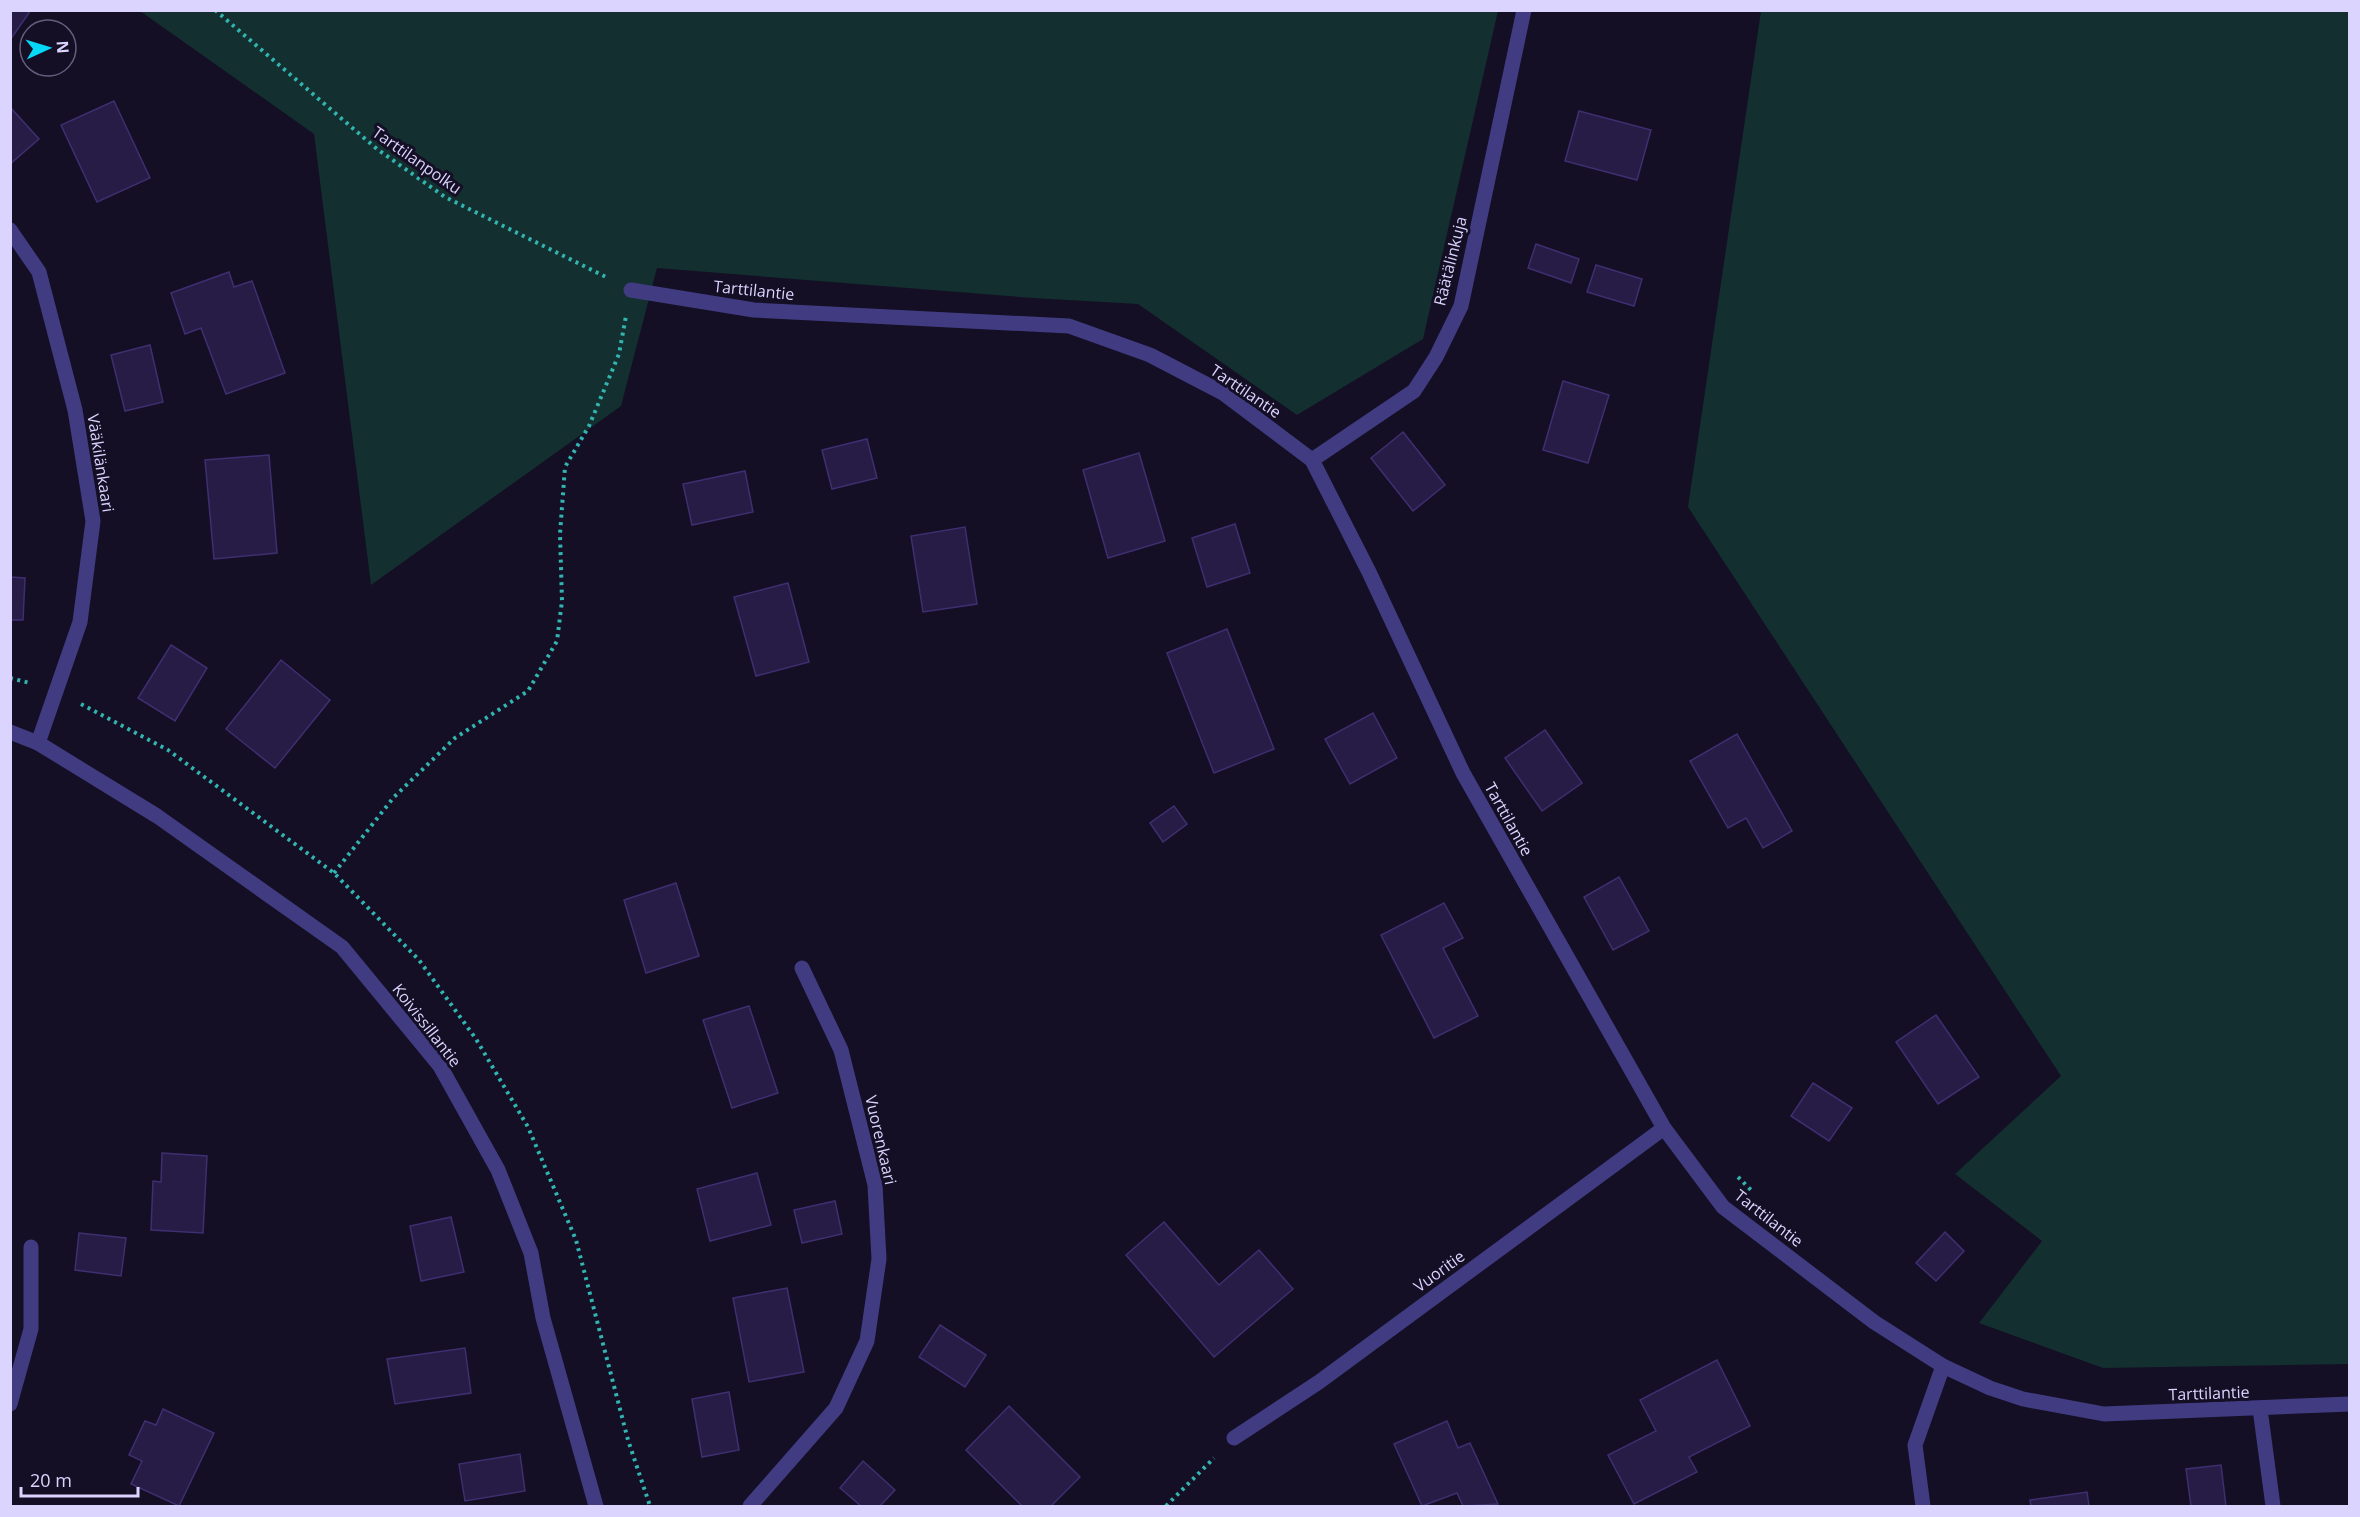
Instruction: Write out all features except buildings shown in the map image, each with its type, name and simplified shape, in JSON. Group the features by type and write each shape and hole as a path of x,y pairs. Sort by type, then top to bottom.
{"street":[{"name":"Räätälinkuja","path":"1312,460 1414,391 1436,357 1461,306 1524,10"},
{"name":"Vääkilänkaari","path":"10,230 39,272 75,410 93,521 80,622 39,743"},
{"name":"Tarttilantie","path":"631,290 754,310 1069,326 1150,355 1223,393 1312,460 1369,572 1463,773 1664,1128 1723,1207 1874,1322 1943,1366 1990,1388 2023,1399 2104,1414 2349,1404"},
{"name":"Koivissillantie","path":"10,732 39,743 156,816 342,947 440,1066 498,1170 531,1253 543,1318 596,1506"},
{"name":"Vuorenkaari","path":"750,1506 836,1408 867,1341 879,1259 875,1185 840,1050 801,968"},
{"name":"Vuoritie","path":"1234,1438 1319,1382 1664,1128"},
{"path":"10,1404 31,1329 31,1248"},
{"path":"1923,1506 1915,1445 1943,1366"},
{"path":"2260,1409 2273,1506"}],"path":[{"name":"Tarttilanpolku","path":"215,10 377,149 445,197 631,290"},
{"path":"334,873 394,797 455,738 528,691 557,641 562,601 560,534 566,467 589,426 619,354 631,290"},
{"path":"1708,1189 1729,1167 1753,1192"},
{"path":"1166,1506 1234,1438"}],"green space":[{"path":"140,11 1498,11 1423,339 1297,415 1138,304 1033,298 657,268 621,406 371,585 314,134"},
{"path":"1761,11 2349,11 2349,1364 2103,1368 1979,1323 2042,1241 1955,1174 2061,1076 1688,507"}]}
